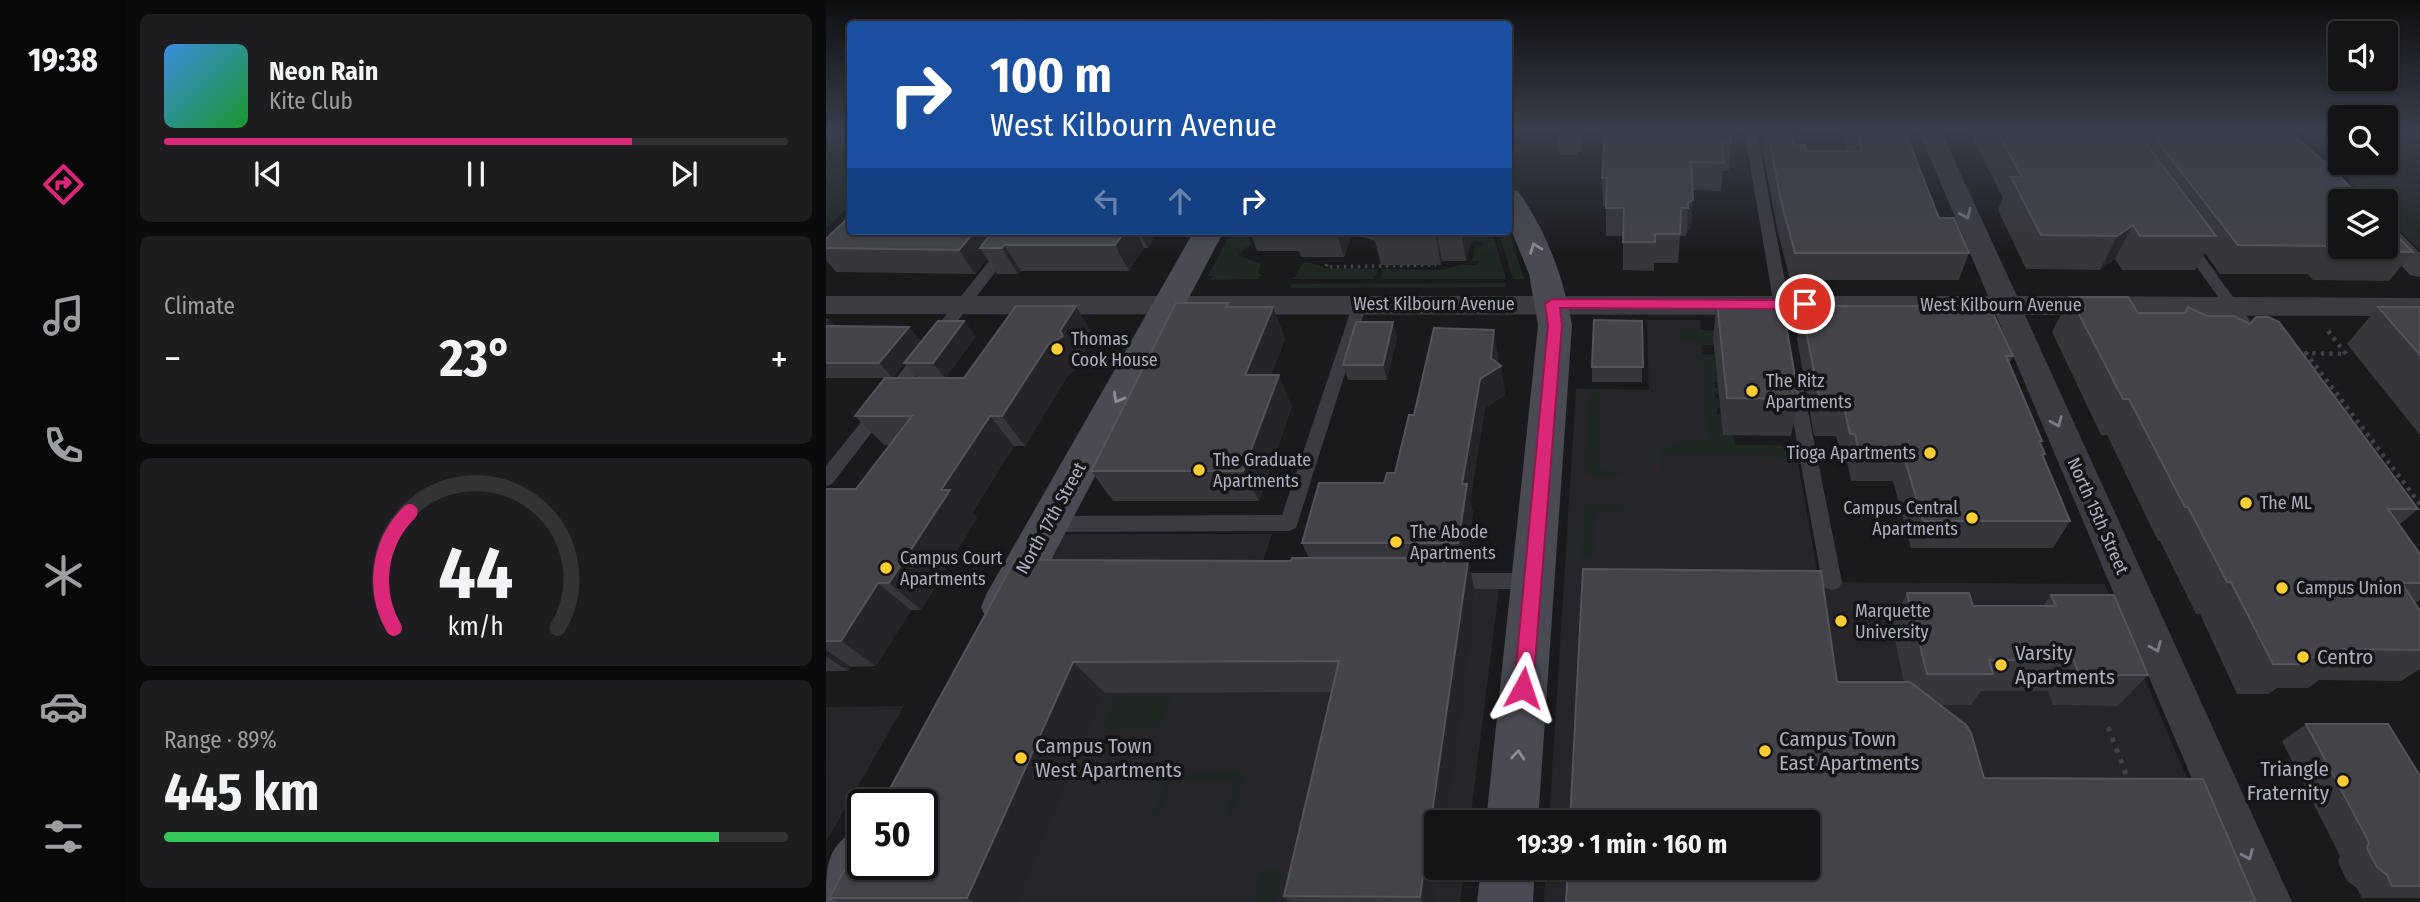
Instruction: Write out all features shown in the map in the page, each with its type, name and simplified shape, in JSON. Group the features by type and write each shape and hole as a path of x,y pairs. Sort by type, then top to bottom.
{"main road":[{"path":"1512,204 1537,251 1555,325 1513,810"},
{"name":"North 17th Street","path":"984,642 1027,581 1049,524 1207,235"},
{"path":"833,902 847,880"},
{"path":"1505,902 1507,880"}],"street":[{"name":"North 15th Street","path":"1948,171 2268,902"},
{"path":"2398,246 2420,269"},
{"name":"West Kilbourn Avenue","path":"826,305 1552,304 1783,316 2006,304 2420,307"}],"lane":[{"path":"1757,171 1783,316"},
{"path":"2174,226 2265,352"},
{"path":"826,480 1017,235"},
{"path":"1049,524 1289,523 1360,304"},
{"path":"1792,367 1832,582"},
{"path":"1433,581 1533,581"}],"path":[{"path":"1327,264 1326,267 1436,265"},
{"path":"1379,274 1381,266"},
{"path":"2327,331 2346,354 2306,353 2420,504"},
{"path":"2108,727 2133,792"}],"shaded area":[{"path":"826,171 847,171 847,208 826,228"},
{"path":"2398,171 2420,171 2420,251 2398,229 2398,189 2359,189 2345,175 2398,175"},
{"path":"2356,175 2375,175 2390,189 2370,189"},
{"path":"2398,197 2420,218 2420,238 2398,216"},
{"path":"1230,235 1249,235 1252,243 1238,255 1261,264 1258,272 1262,276 1258,277 1260,279 1212,280 1210,278 1213,276 1208,276"},
{"path":"1472,235 1493,235 1506,279 1380,279 1383,277 1382,269 1442,270 1460,265 1476,265 1481,261 1472,261 1475,245 1481,246 1483,243 1478,241 1470,244"},
{"path":"1499,235 1510,235 1524,279 1513,279"},
{"path":"1306,262 1323,268 1378,269 1373,277 1375,279 1291,279"},
{"path":"1506,283 1505,287 1291,288 1291,284"},
{"name":"Marquette University","path":"1647,320 1700,320 1711,445 1795,446 1819,582 2105,584 2239,902 1544,902 1545,880 1820,880 1820,810 1550,810 1576,389 1649,390"},
{"path":"1679,329 1741,331 1730,338 1713,338 1714,345 1702,345 1703,354 1714,354 1718,382 1714,382 1719,394 1715,394 1720,408 1717,408 1717,414 1721,414 1723,434 1733,435 1735,445 1795,446 1798,459 1773,459 1772,455 1665,454 1665,473 1661,474 1661,450 1684,441 1709,440 1701,341 1680,341"},
{"path":"1589,390 1600,390 1597,470 1623,471 1622,476 1586,476"},
{"path":"1584,504 1618,505 1624,510 1596,511 1594,553 1582,559"},
{"path":"1061,534 1272,534 1259,573 1501,574 1472,810 1424,810 1424,880 1463,880 1460,902 864,902 898,880 938,880 938,789 930,789"},
{"path":"1117,696 1171,696 1157,729 1103,729"},
{"path":"904,706 856,789 847,789 847,805 826,842 826,707"},
{"path":"1241,772 1244,777 1231,817 1226,815 1235,781 1172,781 1159,815 1153,817 1169,773"},
{"path":"1283,869 1275,902 1254,902 1262,870"}],"building":[{"path":"1602,171 1691,171 1693,200 1688,203 1688,208 1681,208 1680,234 1655,234 1655,242 1623,242 1624,208 1606,208 1607,178 1602,178"},
{"path":"1775,171 1921,171 1939,218 1954,218 1969,253 1795,253"},
{"path":"2019,171 2167,171 2216,236 2140,236 2133,225 2117,236 2041,235 2011,177 2022,177"},
{"path":"2181,171 2328,171 2328,175 2339,175 2352,189 2328,189 2328,246 2238,245"},
{"path":"847,219 847,235 972,235 959,250 826,248 826,239"},
{"path":"990,235 1122,235 1115,245 1004,245 1002,248 980,248"},
{"path":"2398,237 2413,252 2398,252"},
{"path":"2070,297 2128,297 2138,313 2185,313 2188,307 2207,316 2234,316 2250,324 2256,317 2268,317 2279,322 2418,509 2388,509 2420,554 2420,583 2402,583 2420,611 2420,650 2343,649 2348,658 2302,657 2306,664 2273,664 2231,582 2227,582 2188,507 2185,507 2129,399 2123,399"},
{"path":"1717,301 1782,302 1799,399 1727,398"},
{"path":"1176,303 1228,303 1226,307 1273,307 1245,375 1279,375 1243,471 1091,471"},
{"path":"1016,306 1076,306 1060,331 1063,336 1048,345 1002,416 990,416 941,490 950,490 889,583 878,583 841,641 826,641 826,489 856,489 912,416 855,416 885,378 964,378"},
{"path":"1807,306 1973,306 1992,311 2013,356 2006,356 2042,441 2039,441 2045,454 2042,454 2070,521 1923,521 1903,453 1859,453 1855,434 1850,434 1844,407 1821,407 1802,310 1808,310"},
{"path":"2378,307 2420,307 2420,355"},
{"path":"1594,320 1642,321 1643,367 1592,367"},
{"path":"938,321 964,321 933,363 904,363"},
{"path":"1356,322 1393,322 1383,365 1343,365"},
{"path":"826,326 909,327 879,363 826,363"},
{"path":"1434,328 1494,330 1491,358 1501,366 1480,379 1462,484 1467,484 1458,543 1302,543 1319,483 1384,483 1387,473 1395,473 1409,415 1414,415"},
{"name":"Campus Town West Apartments","path":"1292,558 1453,558 1452,561 1468,561 1432,810 1424,810 1424,869 1420,897 1284,896 1339,661 1073,662 967,898 829,898 847,866 847,880 938,880 938,789 890,789 1015,560 1291,561"},
{"name":"Campus Town East Apartments","path":"1583,569 1821,571 1837,682 1910,682 1966,725 1971,733 1984,778 2203,779 2256,902 1566,902 1567,880 1820,880 1820,810 1571,810"},
{"path":"1907,593 1969,593 1973,606 2056,606 2051,595 2114,595 2148,675 2079,675 2074,660 1989,660 1993,674 1927,674"},
{"path":"2306,724 2388,724 2420,776 2420,886 2392,886 2387,875 2377,867 2367,848 2369,842"}],"place":[{"name":"Thomas Cook House","path":"1057,349"},
{"name":"The Ritz Apartments","path":"1752,391"},
{"name":"Tioga Apartments","path":"1930,453"},
{"name":"The Graduate Apartments","path":"1199,470"},
{"name":"The ML","path":"2246,503"},
{"name":"Campus Central Apartments","path":"1972,518"},
{"name":"The Abode Apartments","path":"1396,542"},
{"name":"Campus Court Apartments","path":"886,568"},
{"name":"Campus Union","path":"2282,588"},
{"name":"Marquette University","path":"1841,621"},
{"name":"Centro","path":"2303,657"},
{"name":"Varsity Apartments","path":"2001,665"},
{"name":"Campus Town East Apartments","path":"1765,751"},
{"name":"Campus Town West Apartments","path":"1021,758"},
{"name":"Triangle Fraternity","path":"2343,781"}],"route":[{"path":"1523,688 1555,325 1552,304 1805,304"}]}
